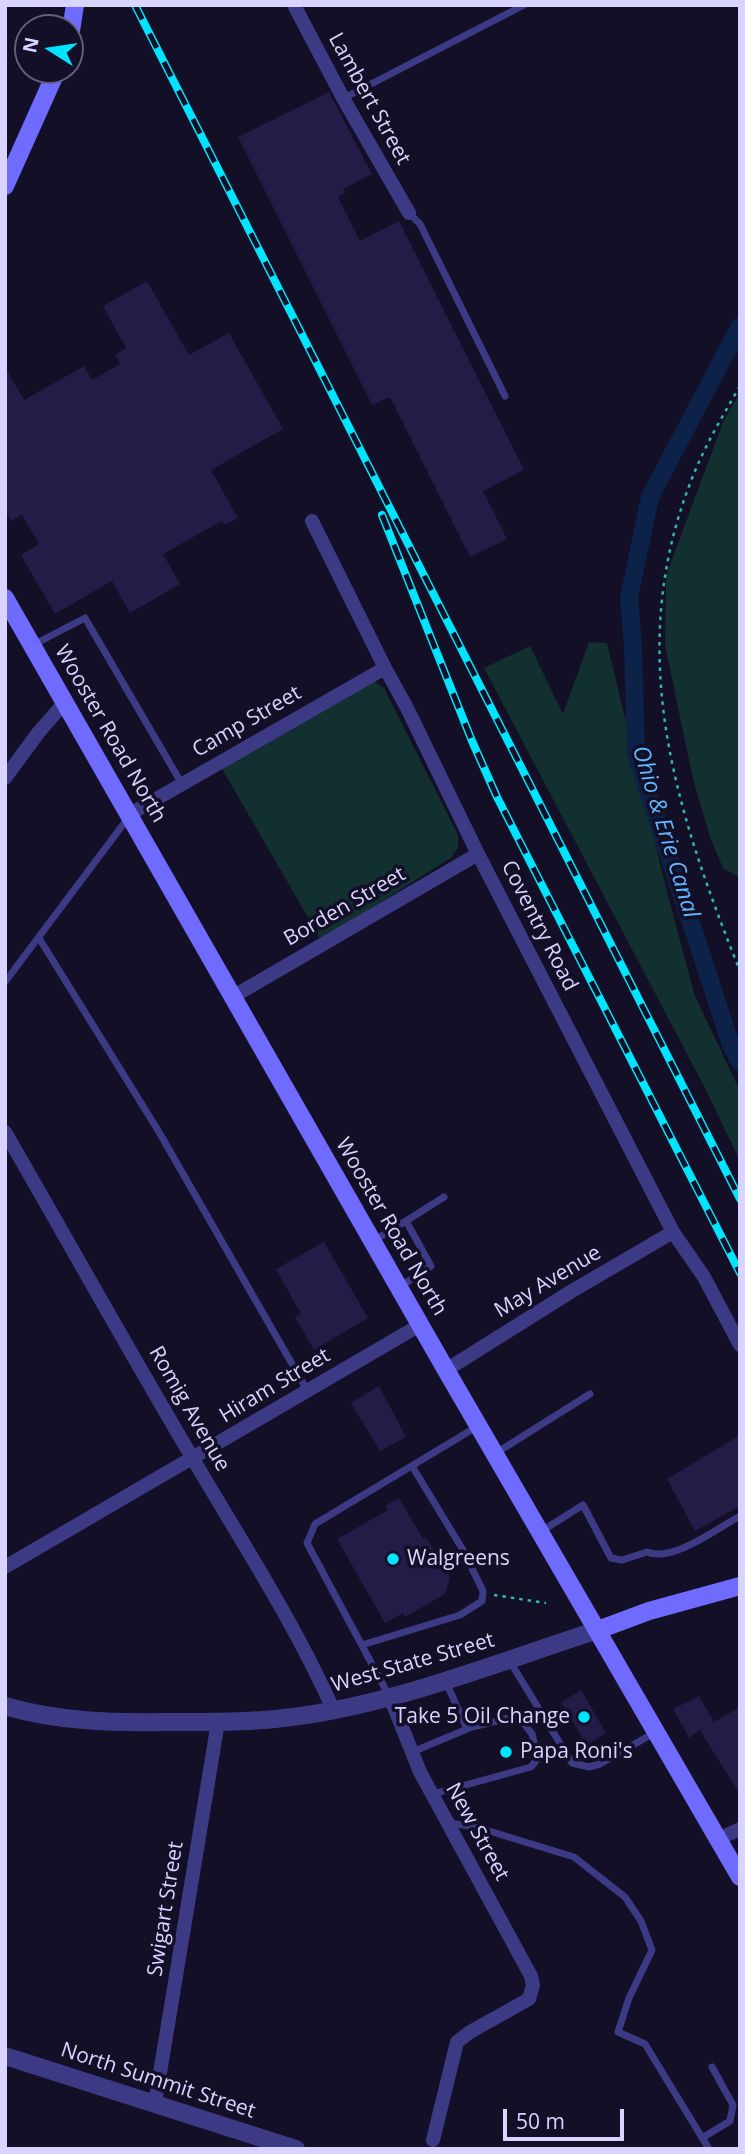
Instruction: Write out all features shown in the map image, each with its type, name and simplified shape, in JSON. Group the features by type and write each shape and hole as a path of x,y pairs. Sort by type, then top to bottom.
{"main road":[{"path":"5,186 51,84"},
{"name":"Wooster Road North","path":"5,598 478,1426 740,1877"},
{"name":"West State Street","path":"598,1630 649,1611 740,1586"}],"street":[{"name":"Lambert Street","path":"294,5 343,99 410,213"},
{"name":"Coventry Road","path":"312,521 478,855 673,1232 704,1278 740,1345"},
{"name":"Camp Street","path":"130,814 385,668"},
{"path":"5,778 65,702"},
{"name":"Borden Street","path":"234,996 478,855"},
{"name":"Romig Avenue","path":"5,1132 276,1598 313,1666 333,1710"},
{"name":"May Avenue","path":"446,1370 673,1232"},
{"name":"Hiram Street","path":"5,1567 420,1325"},
{"name":"West State Street","path":"5,1706 56,1717 123,1723 277,1719 390,1697 598,1630"},
{"name":"New Street","path":"390,1697 432,1795 531,1976 533,1985 529,1999 457,2042 433,2140"},
{"name":"Swigart Street","path":"155,2103 218,1722"},
{"path":"718,1839 740,1829"},
{"name":"North Summit Street","path":"5,2056 296,2149"}],"lane":[{"path":"343,99 524,5"},
{"path":"410,213 420,224 505,396"},
{"path":"32,645 85,618 182,784"},
{"path":"5,982 130,814"},
{"path":"39,938 159,1132 307,1390"},
{"path":"373,1241 443,1197"},
{"path":"399,1287 431,1266 406,1221"},
{"path":"495,1454 590,1394"},
{"path":"390,1697 307,1543 315,1524 478,1426"},
{"path":"362,1645 460,1615 482,1601 482,1594 463,1550 412,1466"},
{"path":"540,1532 583,1506 611,1558 622,1560 647,1552 654,1556 676,1550 696,1542 740,1516"},
{"path":"508,1659 572,1763 589,1767 600,1764 657,1732"},
{"path":"444,1680 467,1729"},
{"path":"412,1752 467,1729 519,1716 532,1734 538,1758 531,1767 432,1795"},
{"path":"448,1823 476,1827 574,1857 625,1897 640,1921 652,1950 629,1998 618,2032 645,2044 709,2149"},
{"path":"702,2138 730,2121 733,2105 712,2067"}],"path":[{"path":"740,386 700,460 675,531 660,623 659,675 668,744 686,823 697,861 740,971"},
{"path":"482,1594 546,1603"}],"green space":[{"path":"740,392 740,878 723,868 710,837 693,779 665,645 666,576 723,422"},
{"path":"589,642 607,643 695,996 740,1091 740,1161 706,1090 484,668 530,646 563,714"},
{"path":"373,681 384,688 458,835 458,847 452,857 321,940 221,767"}],"building":[{"path":"329,92 372,174 343,189 345,193 338,197 360,241 399,221 524,470 483,491 507,539 470,557 390,397 372,405 238,137"},
{"path":"147,281 189,355 229,333 283,429 211,470 238,518 225,525 222,521 163,554 180,584 130,613 112,581 55,614 21,555 39,544 22,515 11,521 5,510 5,367 24,400 84,366 92,380 120,364 115,355 126,348 103,306"},
{"path":"324,1242 368,1318 314,1350 295,1317 301,1314 276,1269"},
{"path":"379,1386 406,1437 380,1451 351,1403"},
{"path":"740,1435 740,1506 695,1531 667,1479"},
{"name":"Walgreens","path":"399,1498 450,1578 445,1594 405,1617 403,1613 385,1623 337,1539 388,1510 385,1506"},
{"name":"Take 5 Oil Change","path":"581,1690 606,1733 587,1745 561,1702"},
{"path":"699,1696 714,1722 740,1707 740,1795 700,1730 689,1738 673,1709"}],"waterway":[{"name":"Ohio & Erie Canal","path":"740,326 650,497 629,598 636,755 731,1045 740,1062"}],"railway":[{"path":"135,5 740,1199"},
{"path":"382,515 497,797 740,1273"}],"place":[{"name":"Walgreens","path":"393,1559"},
{"name":"Take 5 Oil Change","path":"584,1717"},
{"name":"Papa Roni's","path":"506,1752"}]}
